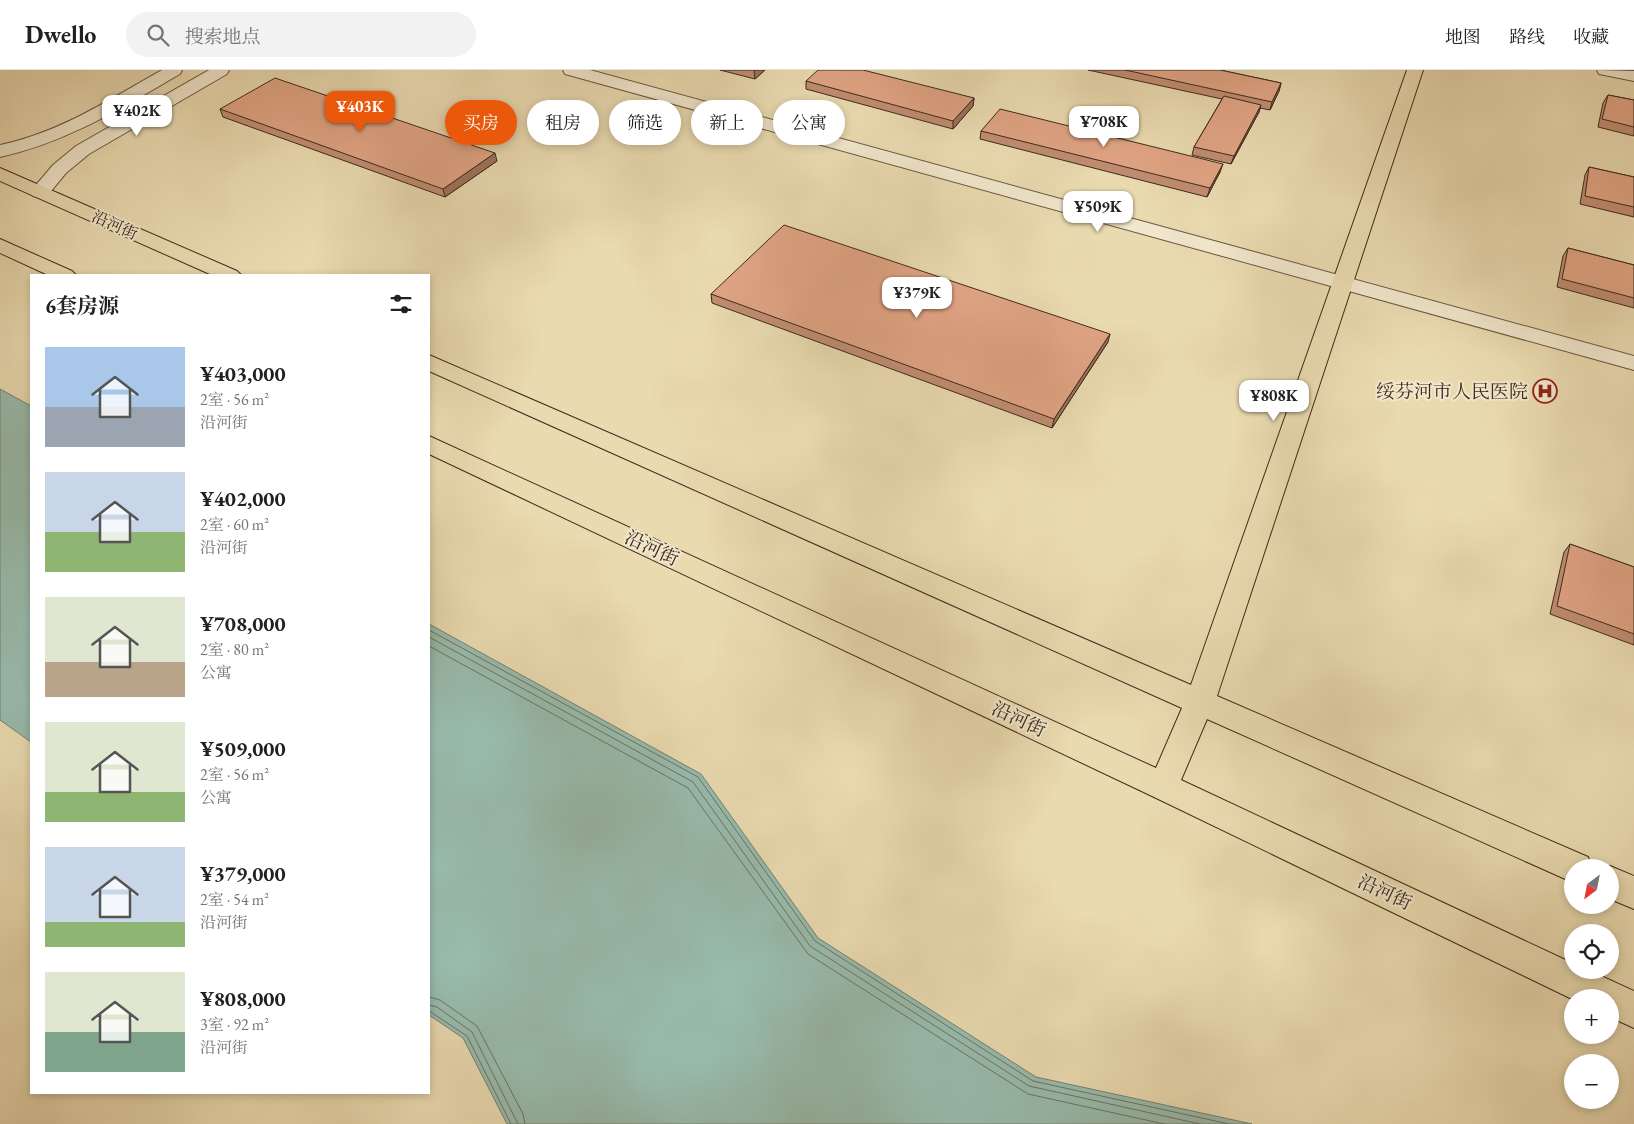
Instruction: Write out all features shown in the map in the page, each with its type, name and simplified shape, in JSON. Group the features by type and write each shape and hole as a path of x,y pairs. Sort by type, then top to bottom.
{"main road":[{"path":"1163,786 1200,701 1415,70"},
{"name":"沿河街","path":"0,174 228,274"},
{"path":"0,245 63,274"},
{"path":"430,362 1564,863"},
{"name":"沿河街","path":"430,444 1163,786 1590,989"},
{"path":"1619,886 1634,893"},
{"name":"沿河街","path":"1619,1003 1634,1010"}],"street":[{"path":"0,151 20,148 59,133 174,70"},
{"path":"40,192 55,172 86,147 222,70"},
{"path":"571,70 1634,363"},
{"path":"1606,70 1634,76"}],"water":[{"path":"0,389 30,405 30,741 0,720"},
{"path":"430,625 701,774 818,938 1036,1077 1252,1124 507,1124 463,1038 430,1016"}],"building":[{"path":"818,70 863,70 974,98 953,121 806,81"},
{"path":"1125,70 1220,70 1281,83 1272,102"},
{"path":"275,78 445,136 445,145 472,145 495,153 443,189 220,109"},
{"path":"1608,95 1634,100 1634,127 1602,119"},
{"path":"1224,96 1261,105 1234,156 1194,147"},
{"path":"1000,109 1223,164 1210,188 981,131"},
{"path":"1589,167 1634,177 1634,207 1585,196"},
{"path":"784,225 1110,334 1054,419 711,294"},
{"path":"1568,248 1634,265 1634,298 1562,279"},
{"path":"1570,544 1634,567 1634,634 1557,606"}],"place":[{"name":"绥芬河市人民医院","path":"1545,391"}]}
